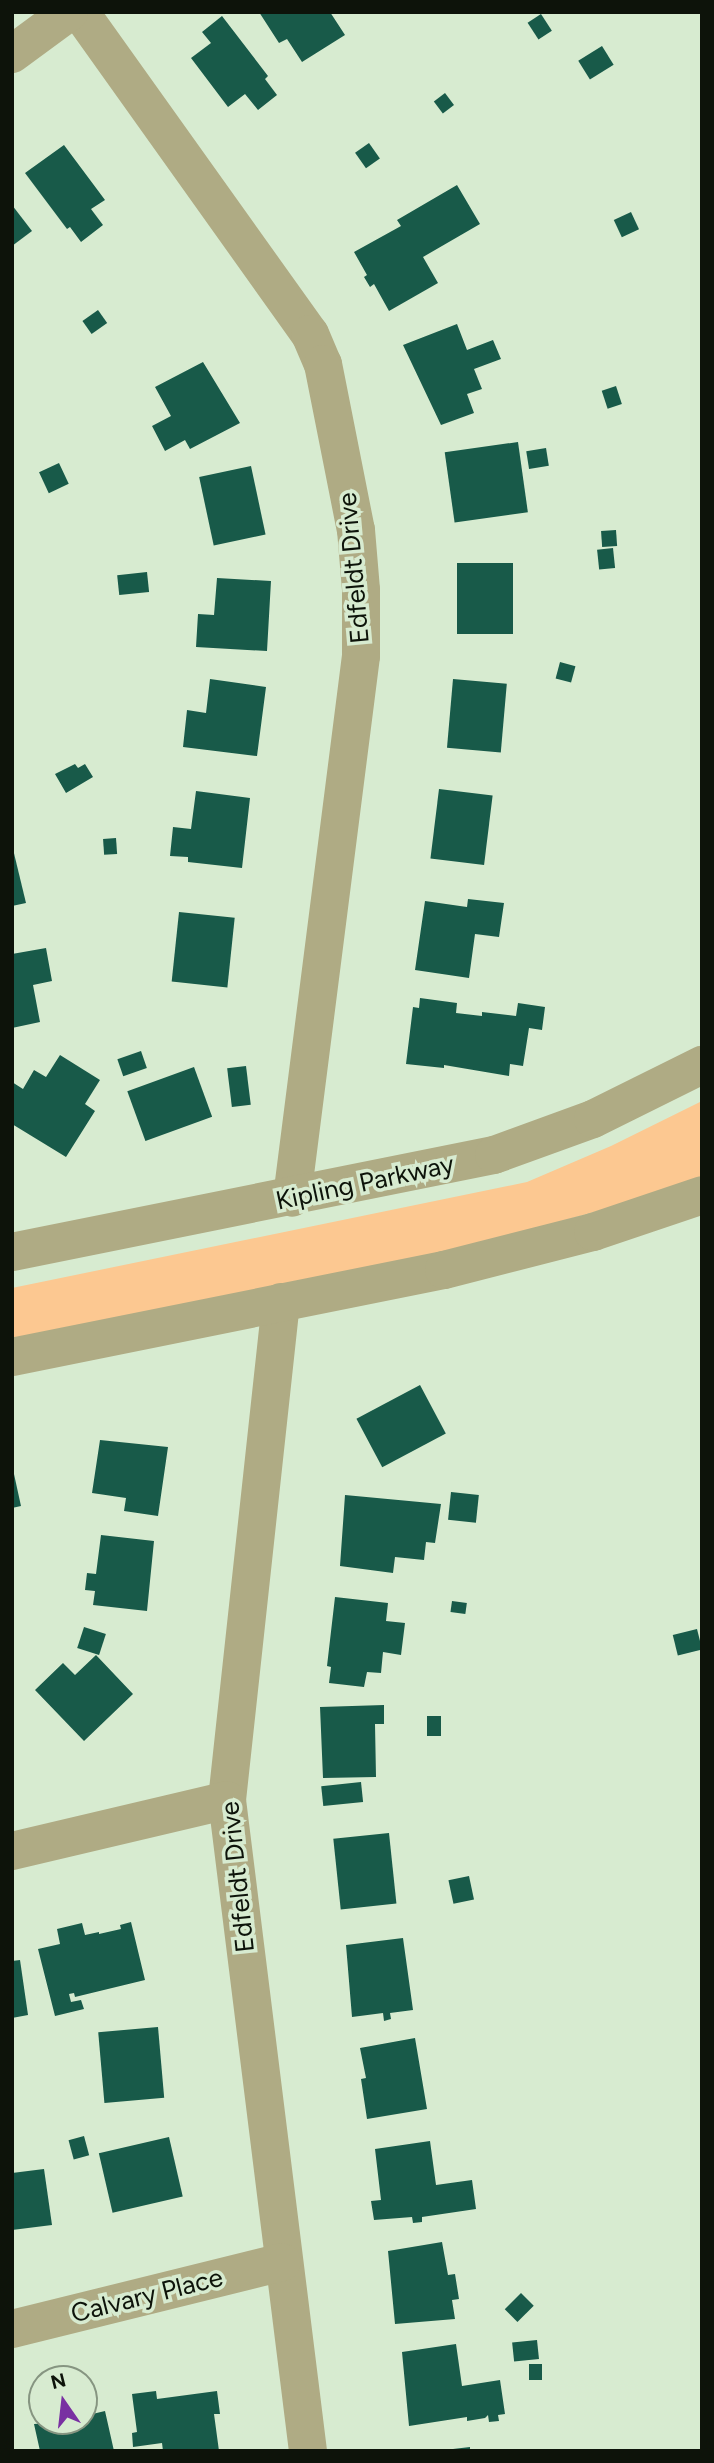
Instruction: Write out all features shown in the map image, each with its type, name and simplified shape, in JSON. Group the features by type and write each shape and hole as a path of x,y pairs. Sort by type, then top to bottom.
{"street":[{"path":"12,54 69,12"},
{"name":"Edfeldt Drive","path":"80,12 310,334 323,364 356,530 361,590 361,656 292,1198"},
{"name":"Kipling Parkway","path":"12,1252 292,1198 494,1155 593,1119 702,1065"},
{"path":"12,1357 444,1270 593,1232 702,1195"},
{"name":"Edfeldt Drive","path":"281,1302 227,1800 282,2262 308,2451"},
{"path":"12,1851 227,1800"},
{"name":"Calvary Place","path":"12,2329 282,2262"}],"shaded area":[{"path":"702,1101 702,1182 393,1268 12,1344 12,1288 527,1182 611,1146"}],"building":[{"path":"259,12 330,12 345,35 302,62 287,39 279,43"},
{"path":"541,14 552,31 538,39 528,23"},
{"path":"222,16 268,76 265,79 277,95 258,110 245,94 228,107 191,58 211,43 202,32"},
{"path":"602,46 614,65 590,79 578,61"},
{"path":"445,93 454,105 443,113 434,101"},
{"path":"369,143 380,159 366,168 355,153"},
{"path":"64,145 105,200 91,209 103,225 81,242 70,227 67,229 25,173"},
{"path":"457,185 480,224 423,257 438,283 389,311 374,284 370,287 364,277 367,275 354,252 401,226 397,220"},
{"path":"12,205 32,231 12,246"},
{"path":"631,212 639,229 622,237 614,220"},
{"path":"98,310 107,323 92,334 82,321"},
{"path":"457,324 467,350 493,340 501,359 474,369 482,389 467,394 474,413 441,425 403,345"},
{"path":"203,362 240,423 190,449 185,440 165,451 152,426 171,416 155,387"},
{"path":"616,386 622,404 608,409 602,391"},
{"path":"518,442 528,512 455,523 445,452"},
{"path":"546,448 549,466 529,469 526,451"},
{"path":"59,463 69,484 49,493 39,472"},
{"path":"251,466 266,534 214,545 199,477"},
{"path":"616,530 617,546 602,547 601,531"},
{"path":"613,548 615,568 599,570 597,550"},
{"path":"457,563 513,563 513,634 457,634"},
{"path":"147,572 149,592 119,595 117,575"},
{"path":"217,578 271,581 267,651 196,647 198,614 214,615"},
{"path":"560,662 575,666 571,683 556,678"},
{"path":"210,679 266,687 257,756 183,747 187,710 206,713"},
{"path":"453,679 507,684 501,752 447,748"},
{"path":"75,764 78,768 85,764 93,777 66,793 55,774"},
{"path":"439,789 493,796 484,865 430,858"},
{"path":"196,791 250,798 242,868 188,862 188,857 170,856 173,827 191,829"},
{"path":"116,838 117,854 104,855 103,839"},
{"path":"12,845 26,903 12,906"},
{"path":"468,899 504,903 499,937 475,934 469,978 415,970 425,901 467,907"},
{"path":"179,912 235,918 227,987 172,982"},
{"path":"46,948 52,981 33,985 40,1022 12,1028 12,954"},
{"path":"420,998 457,1003 456,1013 482,1016 482,1012 516,1016 518,1003 545,1007 542,1030 529,1028 523,1066 510,1064 509,1076 444,1065 444,1068 406,1064 413,1007 419,1008"},
{"path":"141,1051 147,1068 123,1076 117,1059"},
{"path":"60,1055 100,1080 85,1104 95,1111 66,1157 12,1124 12,1082 23,1089 34,1070 46,1077"},
{"path":"246,1066 251,1105 232,1107 227,1068"},
{"path":"194,1067 212,1117 145,1141 127,1091"},
{"path":"420,1385 446,1434 382,1467 356,1419"},
{"path":"100,1440 168,1447 158,1516 124,1511 126,1498 92,1493"},
{"path":"12,1465 21,1506 12,1508"},
{"path":"451,1492 479,1495 476,1523 448,1520"},
{"path":"345,1495 441,1504 435,1543 426,1542 424,1560 395,1557 393,1573 340,1566"},
{"path":"101,1535 154,1541 147,1611 93,1605 95,1591 85,1590 87,1573 96,1574"},
{"path":"335,1597 388,1603 386,1621 405,1623 401,1655 383,1652 381,1673 367,1672 364,1687 329,1683 331,1667 327,1666"},
{"path":"452,1601 467,1603 465,1614 450,1612"},
{"path":"84,1627 106,1634 99,1655 77,1648"},
{"path":"697,1629 702,1649 678,1655 673,1635"},
{"path":"96,1655 133,1694 84,1741 35,1690 63,1663 75,1675"},
{"path":"384,1705 384,1724 375,1724 376,1777 323,1778 320,1707"},
{"path":"427,1716 441,1716 441,1736 427,1736"},
{"path":"361,1782 363,1802 323,1806 321,1786"},
{"path":"389,1833 396,1904 341,1909 333,1839"},
{"path":"469,1876 474,1899 453,1904 448,1880"},
{"path":"131,1922 145,1980 75,1997 74,1993 69,1994 71,2002 81,2000 84,2009 55,2016 38,1949 60,1944 57,1929 82,1923 85,1935 99,1934 121,1929 120,1925"},
{"path":"403,1938 413,2010 390,2013 391,2019 384,2021 383,2013 352,2017 346,1945"},
{"path":"20,1960 28,2015 12,2018 12,1961"},
{"path":"158,2027 164,2098 104,2103 98,2032"},
{"path":"415,2038 427,2109 367,2119 361,2079 366,2078 360,2048"},
{"path":"84,2136 89,2155 74,2159 69,2140"},
{"path":"169,2137 183,2196 113,2213 99,2153"},
{"path":"430,2141 436,2185 472,2180 476,2209 422,2217 422,2222 413,2223 412,2217 374,2220 371,2201 381,2200 375,2149"},
{"path":"44,2169 52,2225 12,2230 12,2173"},
{"path":"442,2242 448,2275 455,2274 459,2299 452,2300 455,2319 395,2324 388,2251"},
{"path":"521,2293 534,2306 517,2322 505,2309"},
{"path":"537,2340 539,2359 514,2362 512,2343"},
{"path":"456,2344 462,2386 500,2380 505,2414 498,2415 499,2421 489,2422 488,2415 467,2421 467,2417 409,2426 402,2352"},
{"path":"529,2364 542,2364 542,2380 529,2380"},
{"path":"156,2391 157,2399 217,2391 220,2414 214,2414 219,2451 163,2451 162,2443 133,2447 132,2433 137,2432 132,2394"},
{"path":"105,2411 114,2451 40,2451 36,2435 98,2435 98,2413"},
{"path":"470,2447 470,2451 453,2451 453,2449"}]}
